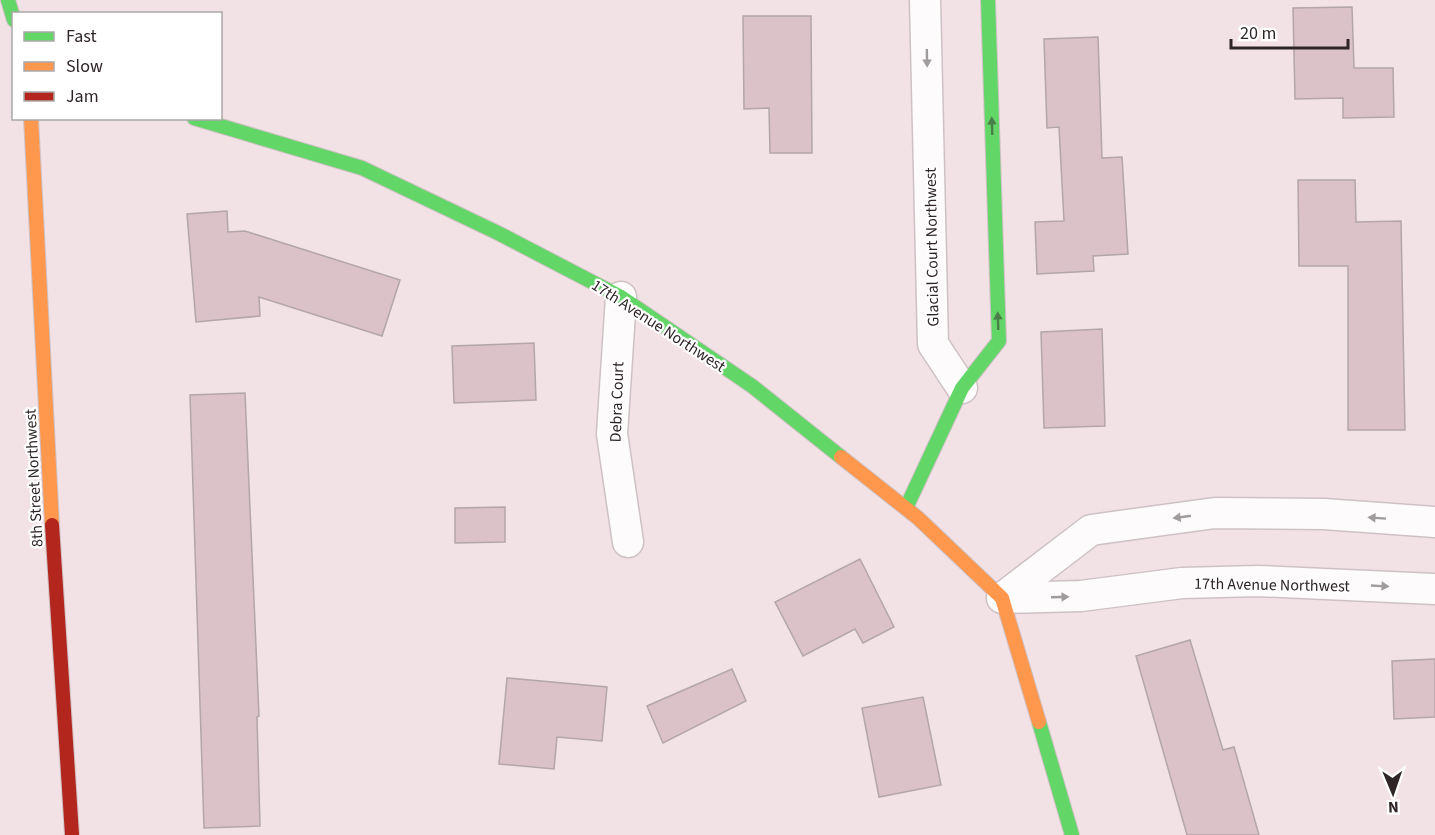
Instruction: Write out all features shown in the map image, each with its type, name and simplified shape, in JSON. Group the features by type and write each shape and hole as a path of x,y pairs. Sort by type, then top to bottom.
{"street":[{"name":"Glacial Court Northwest","path":"925,0 933,344 962,388"},
{"path":"906,508 962,388 999,342 988,0"},
{"name":"8th Street Northwest","path":"32,120 57,630 72,835"},
{"name":"17th Avenue Northwest","path":"201,120 362,168 498,232 621,297 752,386 906,508 1002,598 1081,596 1182,583 1258,581 1435,589"},
{"name":"Debra Court","path":"621,297 612,434 628,542"},
{"path":"1072,835 1002,598 1091,530 1215,513 1324,514 1435,522"}],"building":[{"path":"1352,7 1354,68 1393,68 1394,117 1343,118 1343,98 1295,99 1293,8"},
{"path":"743,16 811,16 812,153 770,153 769,108 744,109"},
{"path":"1098,37 1102,158 1122,157 1128,254 1093,256 1094,271 1037,274 1035,222 1064,221 1059,127 1047,128 1044,39"},
{"path":"1298,180 1355,180 1356,222 1401,221 1405,430 1348,430 1348,266 1299,266"},
{"path":"227,211 228,232 245,231 400,280 382,336 259,297 260,316 196,322 187,214"},
{"path":"1102,329 1105,426 1044,428 1041,332"},
{"path":"534,343 536,400 454,403 452,346"},
{"path":"245,393 259,716 257,717 260,826 204,828 190,395"},
{"path":"505,507 505,542 455,543 455,508"},
{"path":"860,559 894,627 863,643 855,629 803,656 775,602"},
{"path":"1190,640 1223,750 1234,747 1259,835 1187,835 1136,656"},
{"path":"1435,659 1435,717 1394,719 1392,661"},
{"path":"732,669 746,701 663,743 647,706"},
{"path":"507,678 607,687 602,741 557,737 554,769 499,764"},
{"path":"923,697 941,785 879,797 862,708"}],"traffic: fast":[{"path":"8,0 12,13"},
{"path":"906,508 962,388 999,341 988,0"},
{"path":"201,120 362,168 498,233 621,297 752,386 841,457"},
{"path":"1039,722 1072,835"}],"traffic: slow":[{"path":"31,120 52,525"},
{"path":"841,457 918,518 1002,598 1039,722"}],"traffic: jam":[{"path":"52,525 72,835"}]}
